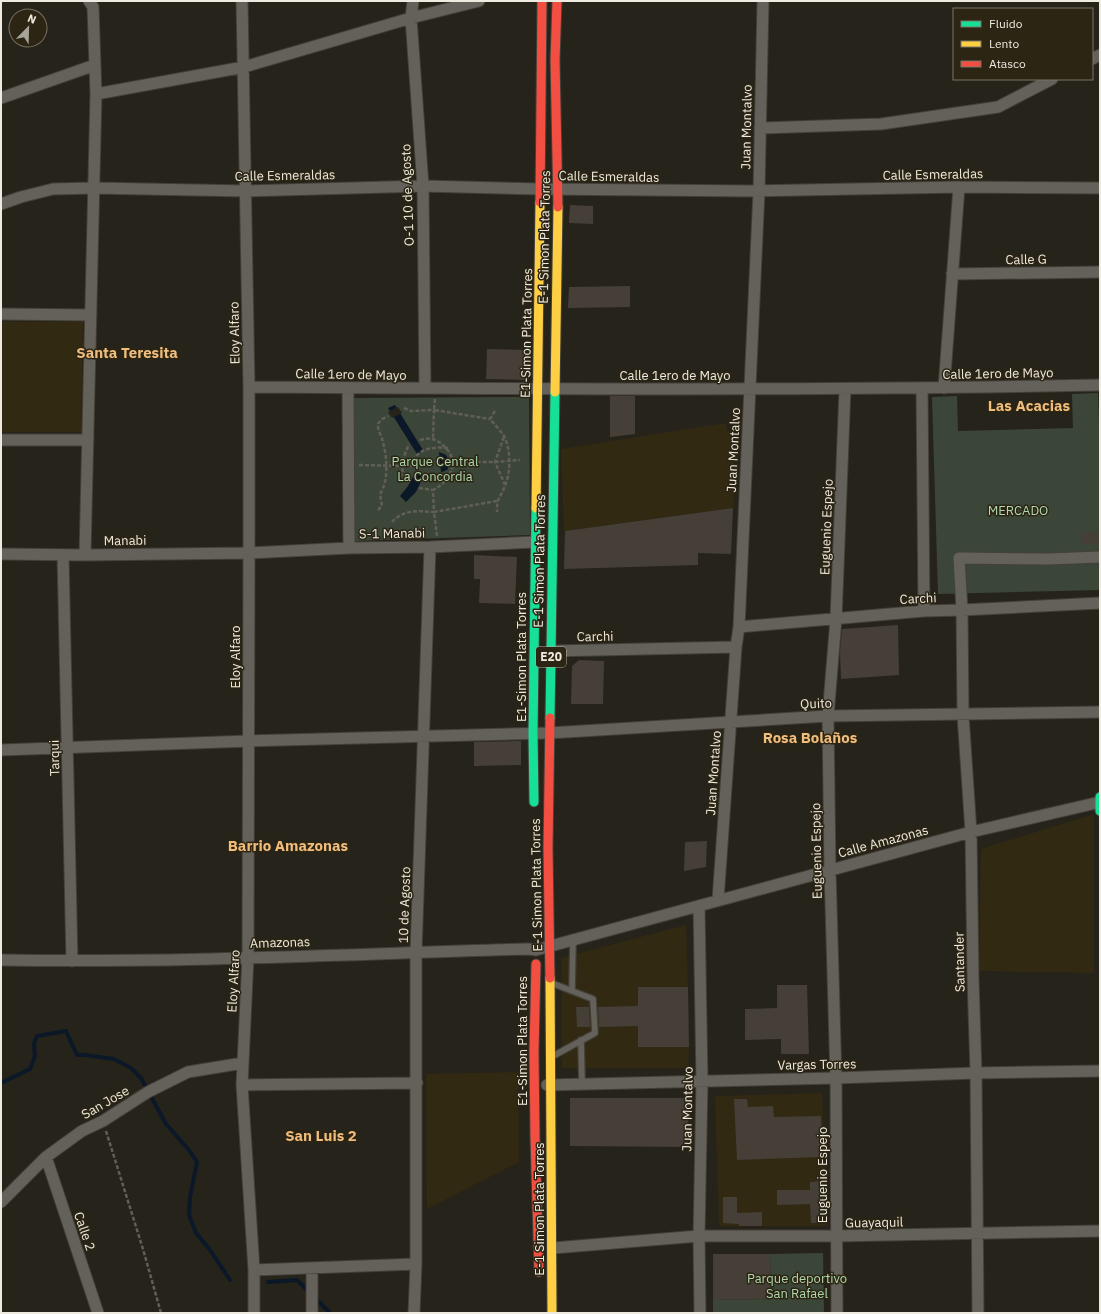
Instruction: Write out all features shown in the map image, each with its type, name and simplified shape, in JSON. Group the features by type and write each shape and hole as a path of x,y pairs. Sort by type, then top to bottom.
{"main road":[{"name":"E1-Simon Plata Torres","path":"534,810 533,733 541,189 542,1"},
{"name":"E-1 Simon Plata Torres","path":"552,1313 553,1248 548,848 558,189 555,60 557,1"},
{"path":"1100,797 1100,811"},
{"name":"E1-Simon Plata Torres","path":"536,946 534,1085 539,1284"}],"street":[{"path":"85,555 96,94 93,7 89,1"},
{"name":"Eloy Alfaro","path":"242,1 249,387 248,957 242,1085 254,1270 254,1313"},
{"name":"O-1 10 de Agosto","path":"413,1 411,18 423,186 425,388"},
{"path":"96,94 244,67 411,18 480,1"},
{"name":"Juan Montalvo","path":"718,900 736,647 739,627 759,191 763,1"},
{"path":"1,98 95,65"},
{"path":"760,128 881,124 998,107 1050,80"},
{"name":"Calle Esmeraldas","path":"1,204 53,189 94,188 246,190 423,186 541,189 759,191 959,187 1100,188"},
{"path":"944,388 959,187"},
{"name":"Calle G","path":"952,274 1100,272"},
{"path":"1,314 91,315"},
{"name":"Calle 1ero de Mayo","path":"249,387 555,390 922,389 1100,385"},
{"path":"348,388 349,548"},
{"name":"Euguenio Espejo","path":"838,1313 836,1236 836,1078 830,870 828,716 836,618 845,389"},
{"path":"922,389 924,611"},
{"path":"1,440 88,440"},
{"name":"S-1 Manabi","path":"249,553 434,542 535,542"},
{"name":"10 de Agosto","path":"414,1313 416,1264 416,952 424,736 434,542"},
{"name":"Manabi","path":"1,554 85,555 249,553"},
{"name":"Tarqui","path":"63,555 72,961"},
{"name":"Santander","path":"978,1313 976,1073 971,832 963,715 962,610 959,558 1048,559 1100,557"},
{"name":"Carchi","path":"739,627 924,611 1100,603"},
{"name":"Carchi","path":"551,651 736,647"},
{"name":"Quito","path":"1,750 249,741 549,733 828,716 1100,712"},
{"name":"Calle Amazonas","path":"536,946 549,947 971,832 1100,802"},
{"name":"Juan Montalvo","path":"699,906 702,1081 699,1236 700,1313"},
{"name":"Amazonas","path":"1,960 72,961 248,957 528,949 536,946"},
{"name":"San Jose","path":"1,1202 46,1157 82,1131 103,1121 149,1092 188,1072 243,1062"},
{"name":"Vargas Torres","path":"534,1085 1100,1071"},
{"path":"242,1085 417,1083"},
{"name":"Calle 2","path":"46,1157 98,1313"},
{"name":"Guayaquil","path":"553,1248 699,1236 836,1236 1100,1231"},
{"path":"254,1270 416,1264"},
{"path":"312,1268 312,1313"}],"lane":[{"path":"572,940 572,990"},
{"path":"550,982 593,998 595,1033 551,1057"},
{"path":"581,1040 582,1084"}],"path":[{"path":"433,439 435,398"},
{"path":"404,408 411,411 434,410 490,419 504,437 510,461 505,485 497,501 497,512"},
{"path":"490,419 495,411"},
{"path":"378,510 382,506 380,494 383,490 386,465 378,423 388,416"},
{"path":"504,437 495,462 505,485"},
{"path":"419,488 433,490 440,486 449,475 454,462 448,448 433,439 426,438 420,440"},
{"path":"409,444 402,461 403,475 409,482"},
{"path":"448,448 425,450 418,454 414,462 414,466 416,470 426,476 439,477 449,475"},
{"path":"454,462 537,460"},
{"path":"348,465 414,466"},
{"path":"433,490 434,542"},
{"path":"392,522 397,517 410,511 434,512 497,501"},
{"path":"103,1121 143,1249 161,1313"}],"shaded area":[{"path":"1,322 83,322 81,432 1,432"},
{"path":"726,423 727,431 735,430 733,508 564,531 561,449"},
{"path":"1094,814 1094,973 979,971 981,849"},
{"path":"686,925 688,987 638,987 638,1047 689,1047 688,1068 562,1068 561,958"},
{"path":"518,1072 519,1162 427,1209 426,1074"},
{"path":"822,1093 828,1226 719,1226 715,1096"}],"green space":[{"name":"MERCADO","path":"1098,393 1100,450 1100,590 938,594 932,397 957,396 958,431 1073,428 1072,394"},
{"name":"Parque Central La Concordia","path":"529,397 530,535 354,541 353,398"},
{"name":"Parque deportivo San Rafael","path":"823,1253 824,1313 713,1313 713,1300 771,1299 770,1254"}],"water":[{"path":"395,405 423,450 417,454 388,408"},
{"path":"439,452 446,455 448,459 448,469 441,472"},
{"path":"416,471 424,475 416,492 406,502 400,496 408,486"}],"pier":[{"path":"398,407 402,413 392,418 388,412"}],"building":[{"path":"570,205 593,206 593,224 569,223"},
{"path":"630,286 630,307 568,308 569,287"},
{"path":"487,349 526,350 526,380 486,379"},
{"path":"610,396 635,396 635,434 610,437"},
{"path":"733,508 731,554 698,553 698,565 564,569 565,531"},
{"path":"1082,532 1100,533 1100,544 1082,544"},
{"path":"474,555 517,557 515,604 479,603 480,579 474,579"},
{"path":"898,625 899,675 841,679 840,652 842,629"},
{"path":"579,660 604,661 603,704 571,704 572,666"},
{"path":"521,741 521,765 474,766 474,742"},
{"path":"707,841 706,867 684,871 685,842"},
{"path":"777,985 807,985 809,1054 781,1054 781,1039 745,1040 745,1009 777,1008"},
{"path":"638,987 688,987 689,1047 638,1047 638,1026 599,1027 598,1007 638,1006"},
{"path":"576,1007 589,1007 590,1027 577,1027"},
{"path":"570,1098 688,1098 688,1147 570,1146"},
{"path":"734,1099 747,1099 748,1107 773,1106 774,1117 821,1116 822,1157 737,1160"},
{"path":"823,1181 824,1223 811,1223 810,1204 777,1205 777,1190 810,1190 810,1182"},
{"path":"723,1197 737,1197 737,1213 762,1212 762,1226 739,1226 739,1224 723,1223"},
{"path":"713,1254 770,1254 771,1299 713,1300"}],"waterway":[{"path":"1,1083 30,1069 35,1056 34,1044 37,1036 66,1031 77,1055 114,1059 131,1068 141,1078 166,1124 189,1150 197,1162 190,1197 189,1215 196,1233 210,1250 230,1280"},
{"path":"268,1282 297,1280 330,1313"}],"traffic: fast":[{"path":"550,718 555,392"},
{"path":"534,802 533,733 536,508"},
{"path":"1100,797 1100,811"}],"traffic: slow":[{"path":"536,508 540,202"},
{"path":"555,392 558,207"},
{"path":"550,978 552,1313"}],"traffic: jam":[{"path":"540,202 542,1"},
{"path":"557,1 555,60 558,207"},
{"path":"550,718 548,848 550,978"},
{"path":"536,964 534,1052 539,1272"}],"district":[{"name":"Santa Teresita","path":"127,353"},
{"name":"Las Acacias","path":"1029,406"},
{"name":"Rosa Bolaños","path":"810,738"},
{"name":"Barrio Amazonas","path":"288,846"},
{"name":"San Luis 2","path":"321,1136"}]}
